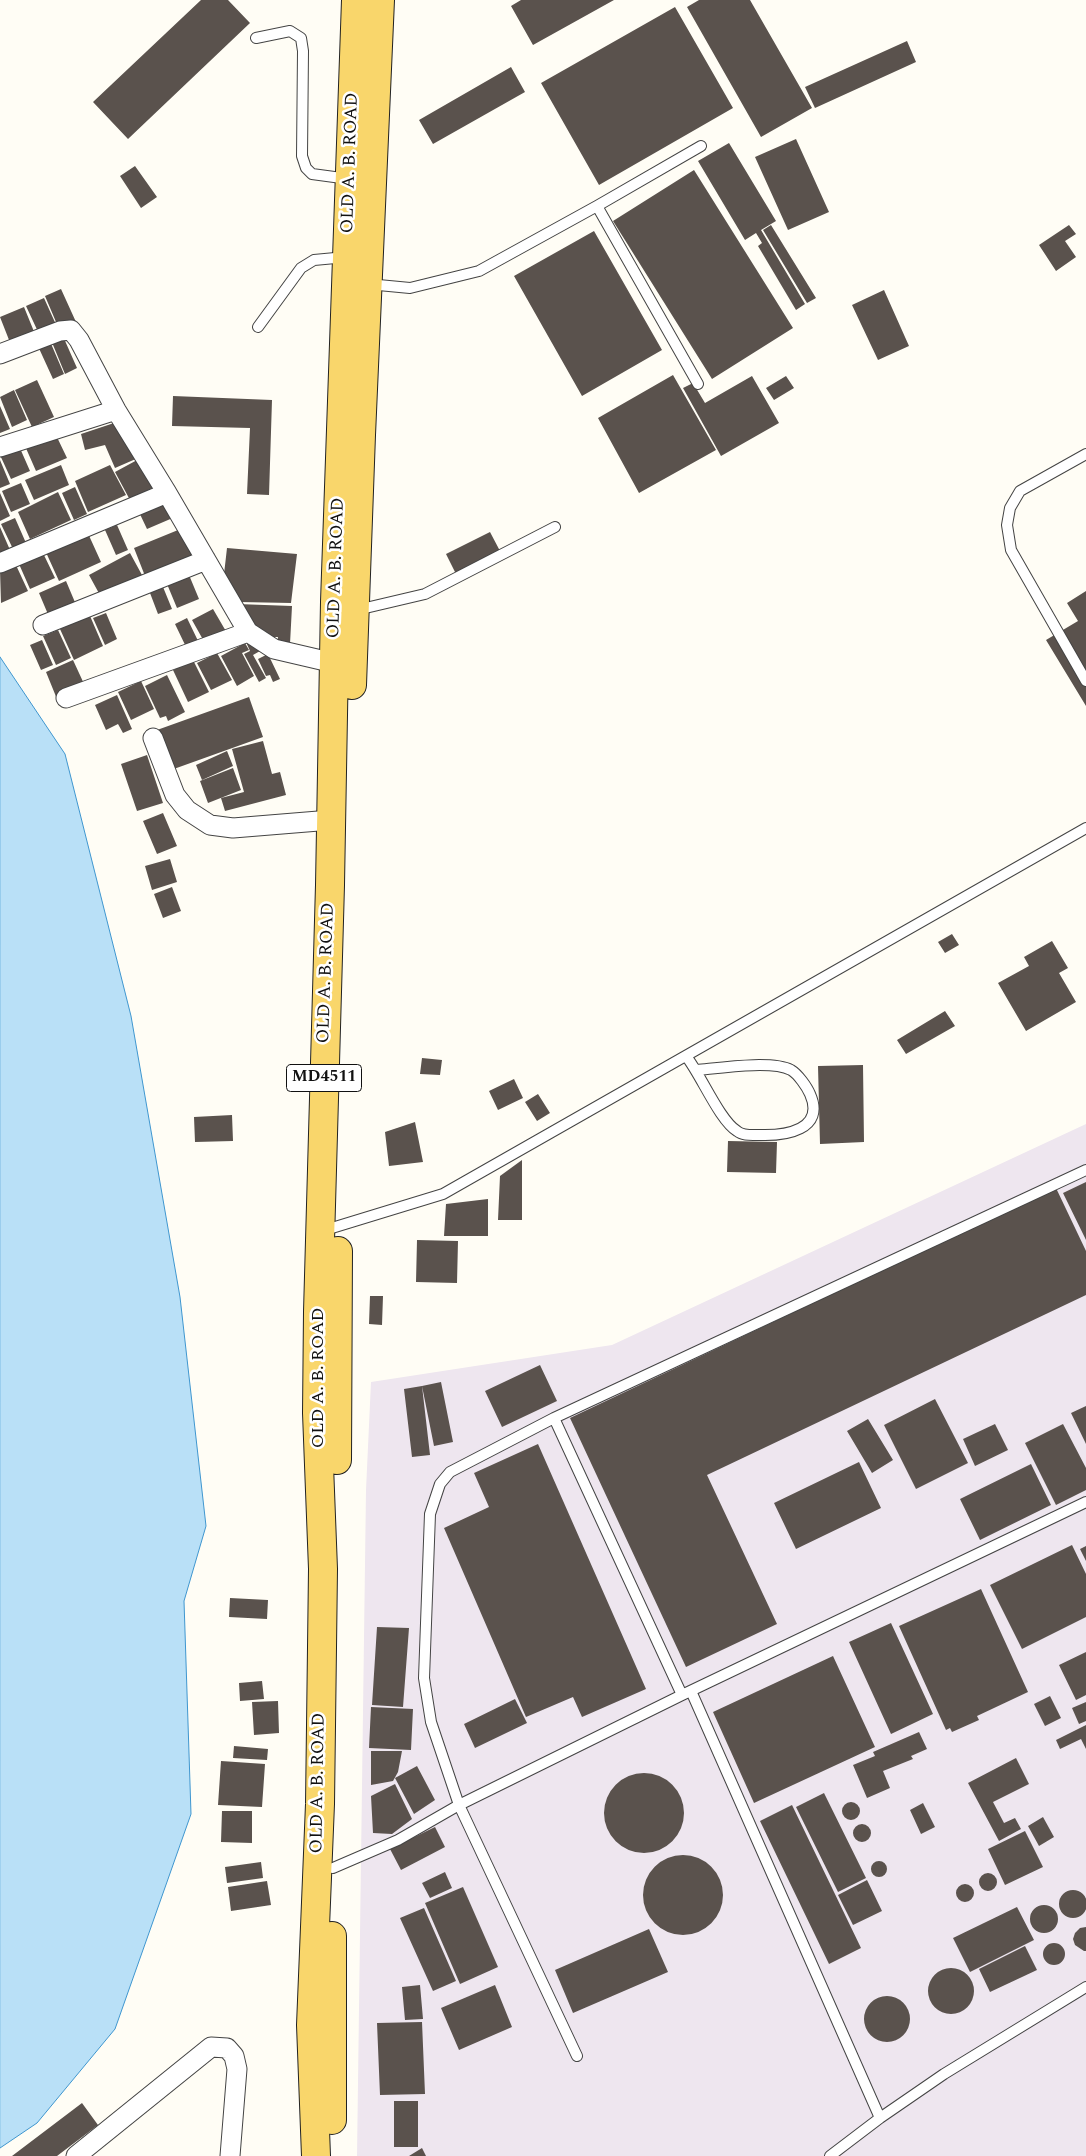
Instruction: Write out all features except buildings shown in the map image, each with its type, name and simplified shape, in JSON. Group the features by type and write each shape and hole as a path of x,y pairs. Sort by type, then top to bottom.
{"main road":[{"name":"OLD A. B. ROAD","path":"332,2156 331,820 334,663 356,0"},
{"name":"OLD A. B. ROAD","path":"316,2156 311,2025 320,1804 323,1579 317,1413 339,1093 367,284 380,0"}],"street":[{"path":"0,354 60,331 71,330 79,340 116,410 248,632 274,649 334,663"},
{"path":"0,447 116,410"},
{"path":"0,563 167,493"},
{"path":"43,625 206,560"},
{"path":"66,698 248,632"},
{"path":"152,738 174,795 187,810 210,825 233,828 331,820"},
{"path":"76,2156 211,2047 227,2048 234,2056 237,2069 230,2156"}],"lane":[{"path":"256,38 290,31 300,38 303,51 302,156 306,168 312,174 350,179"},
{"path":"367,284 410,288 479,271 701,146"},
{"path":"597,206 698,384"},
{"path":"258,327 300,268 314,260 347,256"},
{"path":"1086,454 1020,492 1010,508 1007,525 1011,550 1086,681"},
{"path":"355,611 425,594 555,527"},
{"path":"330,1229 443,1194 1086,828"},
{"path":"686,1056 697,1070 728,1125 738,1133 790,1134 806,1124 814,1115 813,1102 807,1088 792,1070 750,1064 697,1070"},
{"path":"577,2056 459,1805 431,1722 424,1678 430,1514 440,1484 450,1472 554,1418 1086,1170"},
{"path":"554,1418 686,1693 880,2118"},
{"path":"333,1868 398,1840 459,1805 686,1693 1086,1502"},
{"path":"830,2156 880,2118 944,2074 1086,1987"}],"shaded area":[{"path":"1086,1124 1086,2156 357,2156 366,1490 371,1382 612,1345"}],"water":[{"path":"0,657 65,754 131,1016 180,1297 206,1526 184,1601 191,1814 115,2029 37,2123 0,2148"}]}
